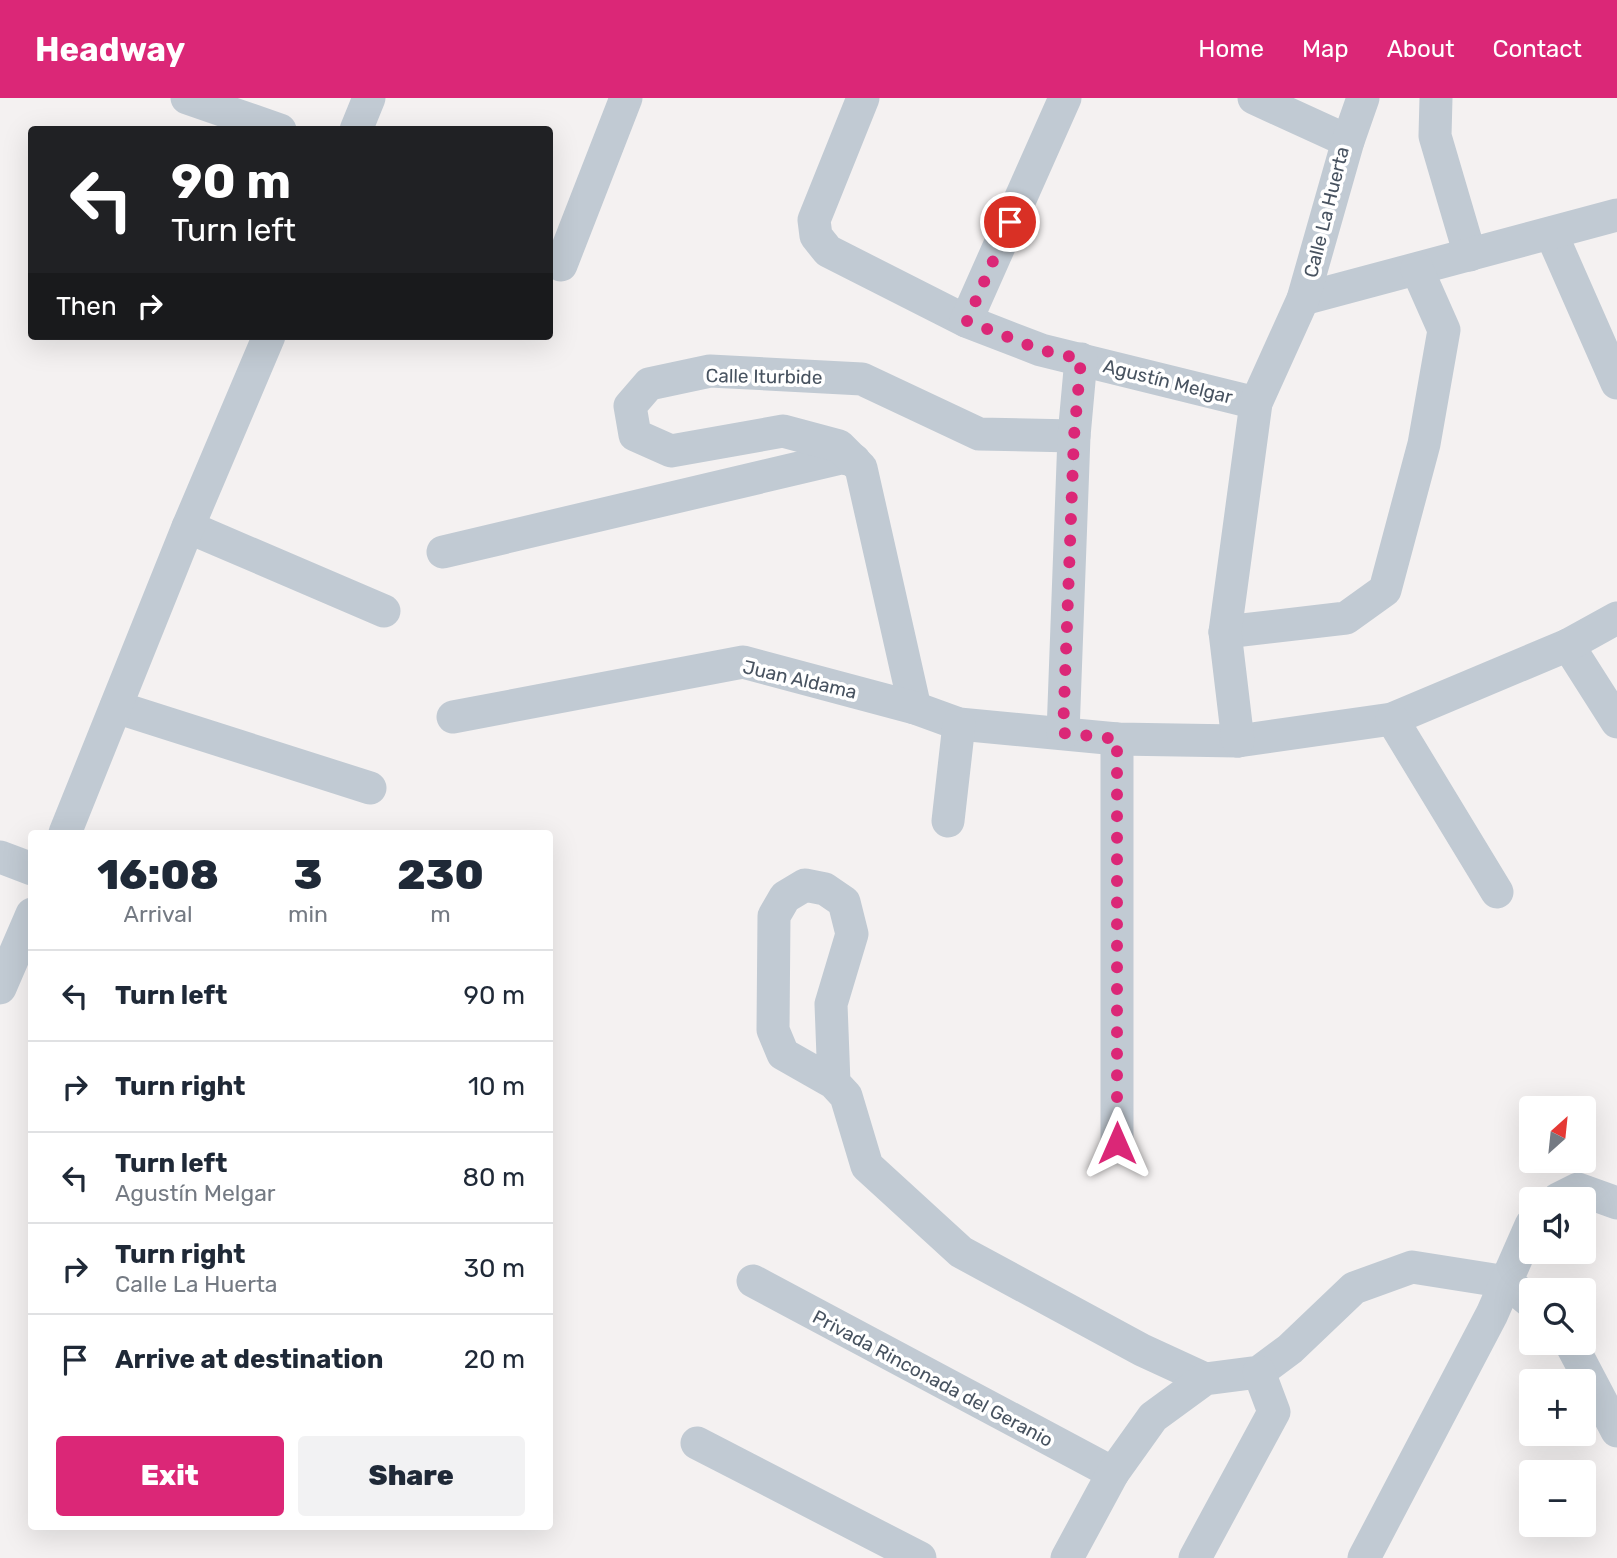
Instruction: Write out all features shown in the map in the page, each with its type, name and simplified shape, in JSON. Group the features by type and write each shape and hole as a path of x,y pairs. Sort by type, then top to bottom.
{"street":[{"path":"187,98 268,126"},
{"path":"358,126 369,98"},
{"path":"561,265 626,98"},
{"name":"Agustín Melgar","path":"863,98 814,220 816,236 828,251 967,321 1041,350 1256,403"},
{"path":"967,321 1065,98"},
{"name":"Calle La Huerta","path":"1254,98 1348,141 1303,299"},
{"path":"1348,141 1363,98"},
{"path":"1436,98 1435,136 1470,255"},
{"path":"1303,299 1617,215"},
{"path":"1551,233 1617,383"},
{"path":"1225,632 1346,618 1385,590 1424,444 1444,330 1417,269"},
{"name":"Agustín Melgar","path":"1238,741 1225,632 1256,403 1303,299"},
{"path":"66,830 188,527 267,340"},
{"path":"1063,733 1074,436 1081,359"},
{"name":"Calle Iturbide","path":"853,460 839,446 783,430 671,451 635,435 630,406 649,384 710,372 862,379 979,434 1074,436"},
{"path":"443,552 841,458 853,460 861,467 915,708"},
{"path":"188,527 384,611"},
{"name":"Juan Aldama","path":"453,717 743,662 915,708 959,724 1117,739 1238,741 1392,719 1568,645 1617,618"},
{"path":"1568,645 1617,722"},
{"path":"116,706 370,788"},
{"path":"1392,719 1497,892"},
{"path":"948,821 959,724"},
{"path":"1117,739 1117,1143"},
{"path":"0,857 28,868"},
{"path":"834,1083 831,1004 852,933 844,902 825,889 805,885 785,897 774,916 773,1030 783,1054 834,1083 846,1096 867,1166 961,1252 1142,1350 1205,1380"},
{"path":"0,988 28,923"},
{"path":"1596,1195 1617,1203"},
{"path":"1067,1558 1113,1473 1153,1416 1205,1380 1259,1372 1290,1349 1354,1288 1412,1267 1519,1292 1364,1558"},
{"name":"Privada Rinconada del Geranio","path":"753,1281 1113,1473"},
{"path":"1577,1355 1617,1431"},
{"path":"1195,1558 1274,1412 1259,1372"},
{"path":"698,1443 920,1558"}],"route":[{"path":"1010,222 967,321 1041,350 1081,359 1074,436 1063,733 1117,739 1117,1143"}]}
